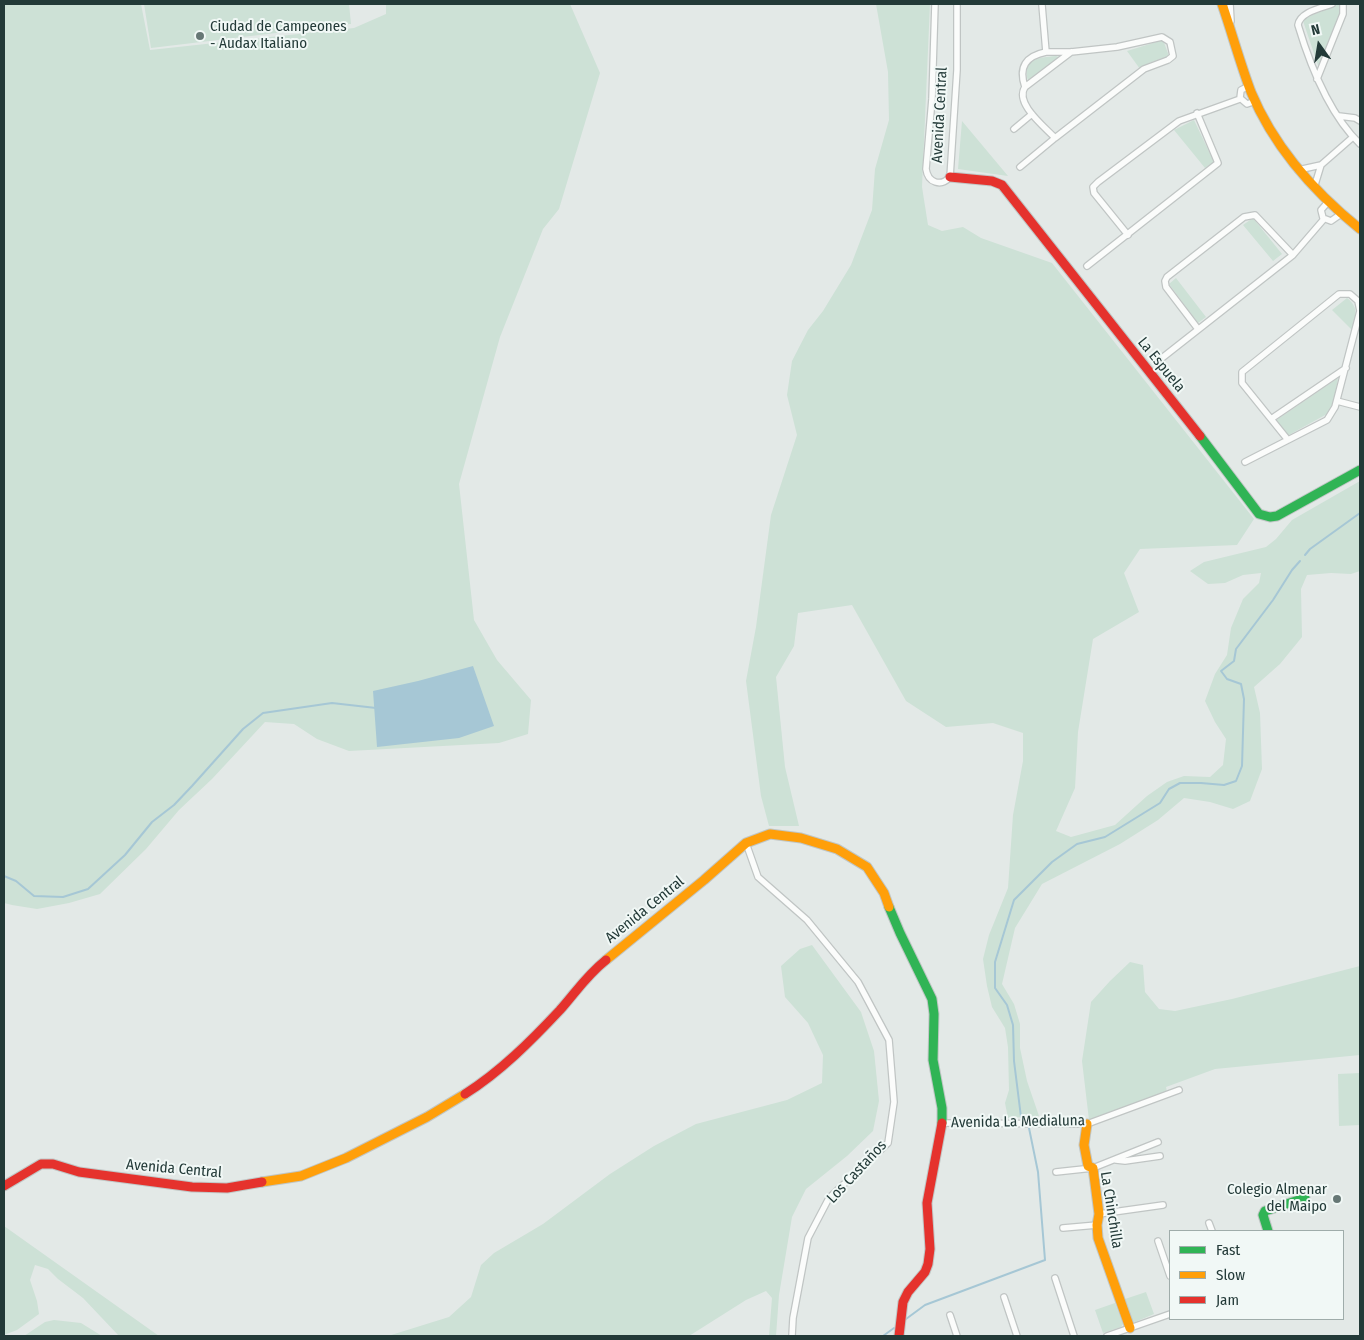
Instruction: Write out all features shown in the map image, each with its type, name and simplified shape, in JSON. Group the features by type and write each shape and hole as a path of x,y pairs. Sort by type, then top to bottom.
{"street":[{"name":"Avenida Central","path":"935,4 932,99 926,172 931,180 937,183 945,182 950,177 957,70 957,4"},
{"path":"1041,4 1046,52"},
{"path":"1222,4 1249,86 1273,134 1298,170 1314,188 1360,229"},
{"path":"1230,4 1231,28"},
{"path":"1332,4 1303,16 1298,23 1317,79 1339,116 1360,144"},
{"path":"1317,79 1343,14 1343,4"},
{"path":"1020,168 1144,68 1168,60 1173,56 1170,42 1162,37 1117,47 1071,52 1046,52 1034,55 1025,62 1023,74 1025,87"},
{"path":"1055,138 1027,109 1022,91 1071,52"},
{"path":"1249,86 1241,90 1239,94 1240,99 1247,104 1256,101"},
{"path":"1128,235 1094,193 1093,187 1178,121 1240,99"},
{"path":"1087,266 1218,163 1197,113"},
{"path":"1014,129 1032,114"},
{"path":"1339,116 1354,118 1360,121"},
{"path":"1298,170 1321,165 1353,137"},
{"path":"1314,188 1321,165"},
{"name":"La Espuela","path":"950,177 992,181 1002,185 1171,398 1259,514 1270,518 1278,516 1360,470"},
{"path":"1324,220 1321,212 1328,202"},
{"path":"1324,220 1331,221 1341,214"},
{"path":"1198,329 1166,287 1166,277 1244,217 1251,215 1255,215 1293,255"},
{"path":"1162,358 1293,255 1324,220"},
{"path":"1245,462 1288,440 1327,420 1337,401 1360,308 1355,298 1350,294 1339,294 1242,372 1242,383 1288,440"},
{"path":"1271,419 1346,368"},
{"path":"1337,401 1360,407"},
{"name":"Avenida Central","path":"4,1186 32,1168 41,1164 53,1164 79,1172 98,1175 192,1187 227,1188 300,1176 346,1158 426,1117 474,1088 523,1048 561,1009 591,972 704,880 746,843 770,834 801,838 836,849 867,867 884,893 900,933 932,1000 935,1017 932,1042 933,1061 942,1124 927,1202 930,1252 928,1266 924,1275 903,1302 899,1336"},
{"name":"Los Castaños","path":"746,843 758,877 807,920 858,982 889,1040 894,1102 888,1142 829,1198 808,1238 793,1318 792,1336"},
{"name":"Avenida La Medialuna","path":"942,1124 1087,1124 1179,1090"},
{"name":"La Chinchilla","path":"1087,1124 1084,1138 1086,1156 1088,1166 1093,1168 1098,1214 1097,1224 1101,1246 1130,1328"},
{"path":"1056,1172 1093,1168 1158,1142"},
{"path":"1114,1160 1125,1161 1160,1156"},
{"path":"1268,1230 1263,1215 1266,1211 1305,1198"},
{"path":"1098,1214 1164,1205"},
{"path":"1063,1228 1097,1224"},
{"path":"1210,1224 1212,1230"},
{"path":"1158,1241 1169,1273"},
{"path":"1055,1278 1074,1336"},
{"path":"1004,1297 1017,1336"},
{"path":"1107,1336 1169,1314"},
{"path":"950,1315 957,1336"}],"green space":[{"path":"4,4 141,4 150,50 354,28 386,14 386,4 570,4 600,73 559,209 543,229 500,337 459,484 474,620 497,660 531,700 528,734 499,743 349,751 317,739 294,724 265,722 212,779 179,810 146,849 100,894 69,903 37,909 4,903"},
{"name":"Ciudad de Campeones - Audax Italiano","path":"144,4 349,4 351,24 151,48"},
{"path":"876,4 930,4 922,187 928,225 942,231 963,227 981,238 1052,263 1254,519 1237,545 1140,549 1124,573 1139,612 1093,639 1078,732 1075,788 1056,831 1071,837 1115,825 1147,796 1167,782 1184,776 1210,777 1223,765 1226,739 1205,701 1215,674 1227,655 1231,628 1243,599 1259,583 1261,573 1243,575 1225,583 1208,584 1190,571 1204,562 1266,547 1276,539 1292,520 1360,481 1360,571 1351,574 1307,575 1301,589 1302,637 1280,664 1254,687 1260,713 1262,769 1250,801 1233,809 1210,802 1184,798 1158,820 1120,844 1042,884 1015,928 1002,984 1014,1004 1020,1024 1020,1048 1027,1081 1039,1116 1008,1118 1005,1103 1009,1090 1008,1047 1005,1028 992,1007 983,959 989,935 1008,888 1013,815 1023,761 1023,733 993,723 946,727 906,701 852,605 798,613 794,646 776,677 785,767 799,826 769,826 761,796 746,681 756,627 771,515 797,435 787,395 792,361 808,330 823,311 851,265 872,210 875,169 889,120 888,72"},
{"path":"1339,4 1342,9 1319,68 1303,21 1305,18"},
{"path":"1163,40 1169,56 1149,63 1140,69 1127,51"},
{"path":"1059,57 1028,81 1027,68 1029,64 1038,59"},
{"path":"1194,120 1214,162 1205,168 1174,130"},
{"path":"962,121 967,127 1008,176 958,169"},
{"path":"1253,218 1282,254 1273,261 1243,225"},
{"path":"1176,278 1206,317 1198,323 1169,284"},
{"path":"1347,298 1354,305 1356,313 1352,330 1332,310"},
{"path":"1338,378 1334,401 1327,414 1287,436 1275,421"},
{"path":"812,945 861,1012 874,1051 879,1101 873,1131 847,1156 806,1189 792,1217 779,1295 776,1336 769,1336 772,1298 766,1291 746,1300 689,1336 388,1336 449,1317 471,1297 481,1265 494,1253 543,1224 610,1174 654,1146 696,1124 787,1100 822,1083 823,1055 808,1023 785,997 781,966 800,949"},
{"path":"1130,962 1143,965 1145,992 1159,1009 1175,1011 1232,999 1360,966 1360,1055 1215,1069 1166,1087 1167,1092 1089,1120 1082,1061 1091,1002"},
{"path":"1360,1073 1360,1125 1339,1126 1338,1074"},
{"path":"4,1226 159,1336 119,1336 83,1298 48,1269 35,1265 30,1280 39,1314 17,1330 4,1335"},
{"path":"1146,1292 1154,1314 1135,1322 1132,1321 1125,1299"},
{"path":"1115,1303 1123,1324 1121,1327 1103,1333 1095,1310"},
{"path":"54,1320 81,1323 102,1336 24,1336 45,1322"}],"water":[{"path":"473,666 494,726 459,738 377,747 373,691"}],"waterway":[{"path":"4,178 4,197"},
{"path":"1305,555 1310,549 1360,513"},
{"path":"1021,1117 1014,1061 1013,1025 1007,1005 995,988 995,962 1014,900 1052,862 1077,844 1105,837 1160,803 1169,789 1180,783 1224,785 1236,781 1242,766 1244,699 1241,684 1227,679 1221,671 1234,661 1236,649 1300,561"},
{"path":"4,876 16,881 34,896 63,897 88,889 125,855 152,822 174,805 243,729 263,713 332,703 376,708"},
{"path":"906,1319 925,1305 1045,1260 1038,1172 1029,1128"},
{"path":"883,1336 894,1328"}],"traffic: fast":[{"path":"1200,436 1259,514 1270,517 1277,516 1360,470"},
{"path":"889,907 932,999 934,1014 933,1060 942,1108 942,1123"},
{"path":"1268,1230 1263,1215 1265,1211 1305,1198"}],"traffic: slow":[{"path":"1222,4 1251,92 1271,131 1283,150 1311,184 1360,229"},
{"path":"606,960 746,843 770,834 801,838 837,849 867,867 884,893 889,907"},
{"path":"262,1182 301,1176 346,1158 427,1117 465,1094"},
{"path":"1087,1124 1084,1145 1088,1166 1093,1168 1099,1214 1097,1225 1098,1238 1130,1328"}],"traffic: jam":[{"path":"950,177 992,181 1002,185 1200,436"},
{"path":"465,1094 503,1066 560,1010 587,978 606,960"},
{"path":"899,1336 903,1302 908,1292 925,1272 928,1264 930,1249 927,1203 942,1123"},
{"path":"4,1186 41,1164 53,1164 79,1172 192,1187 227,1188 262,1182"}],"place":[{"name":"Ciudad de Campeones - Audax Italiano","path":"200,36"},
{"name":"Colegio Almenar del Maipo","path":"1337,1199"}]}
